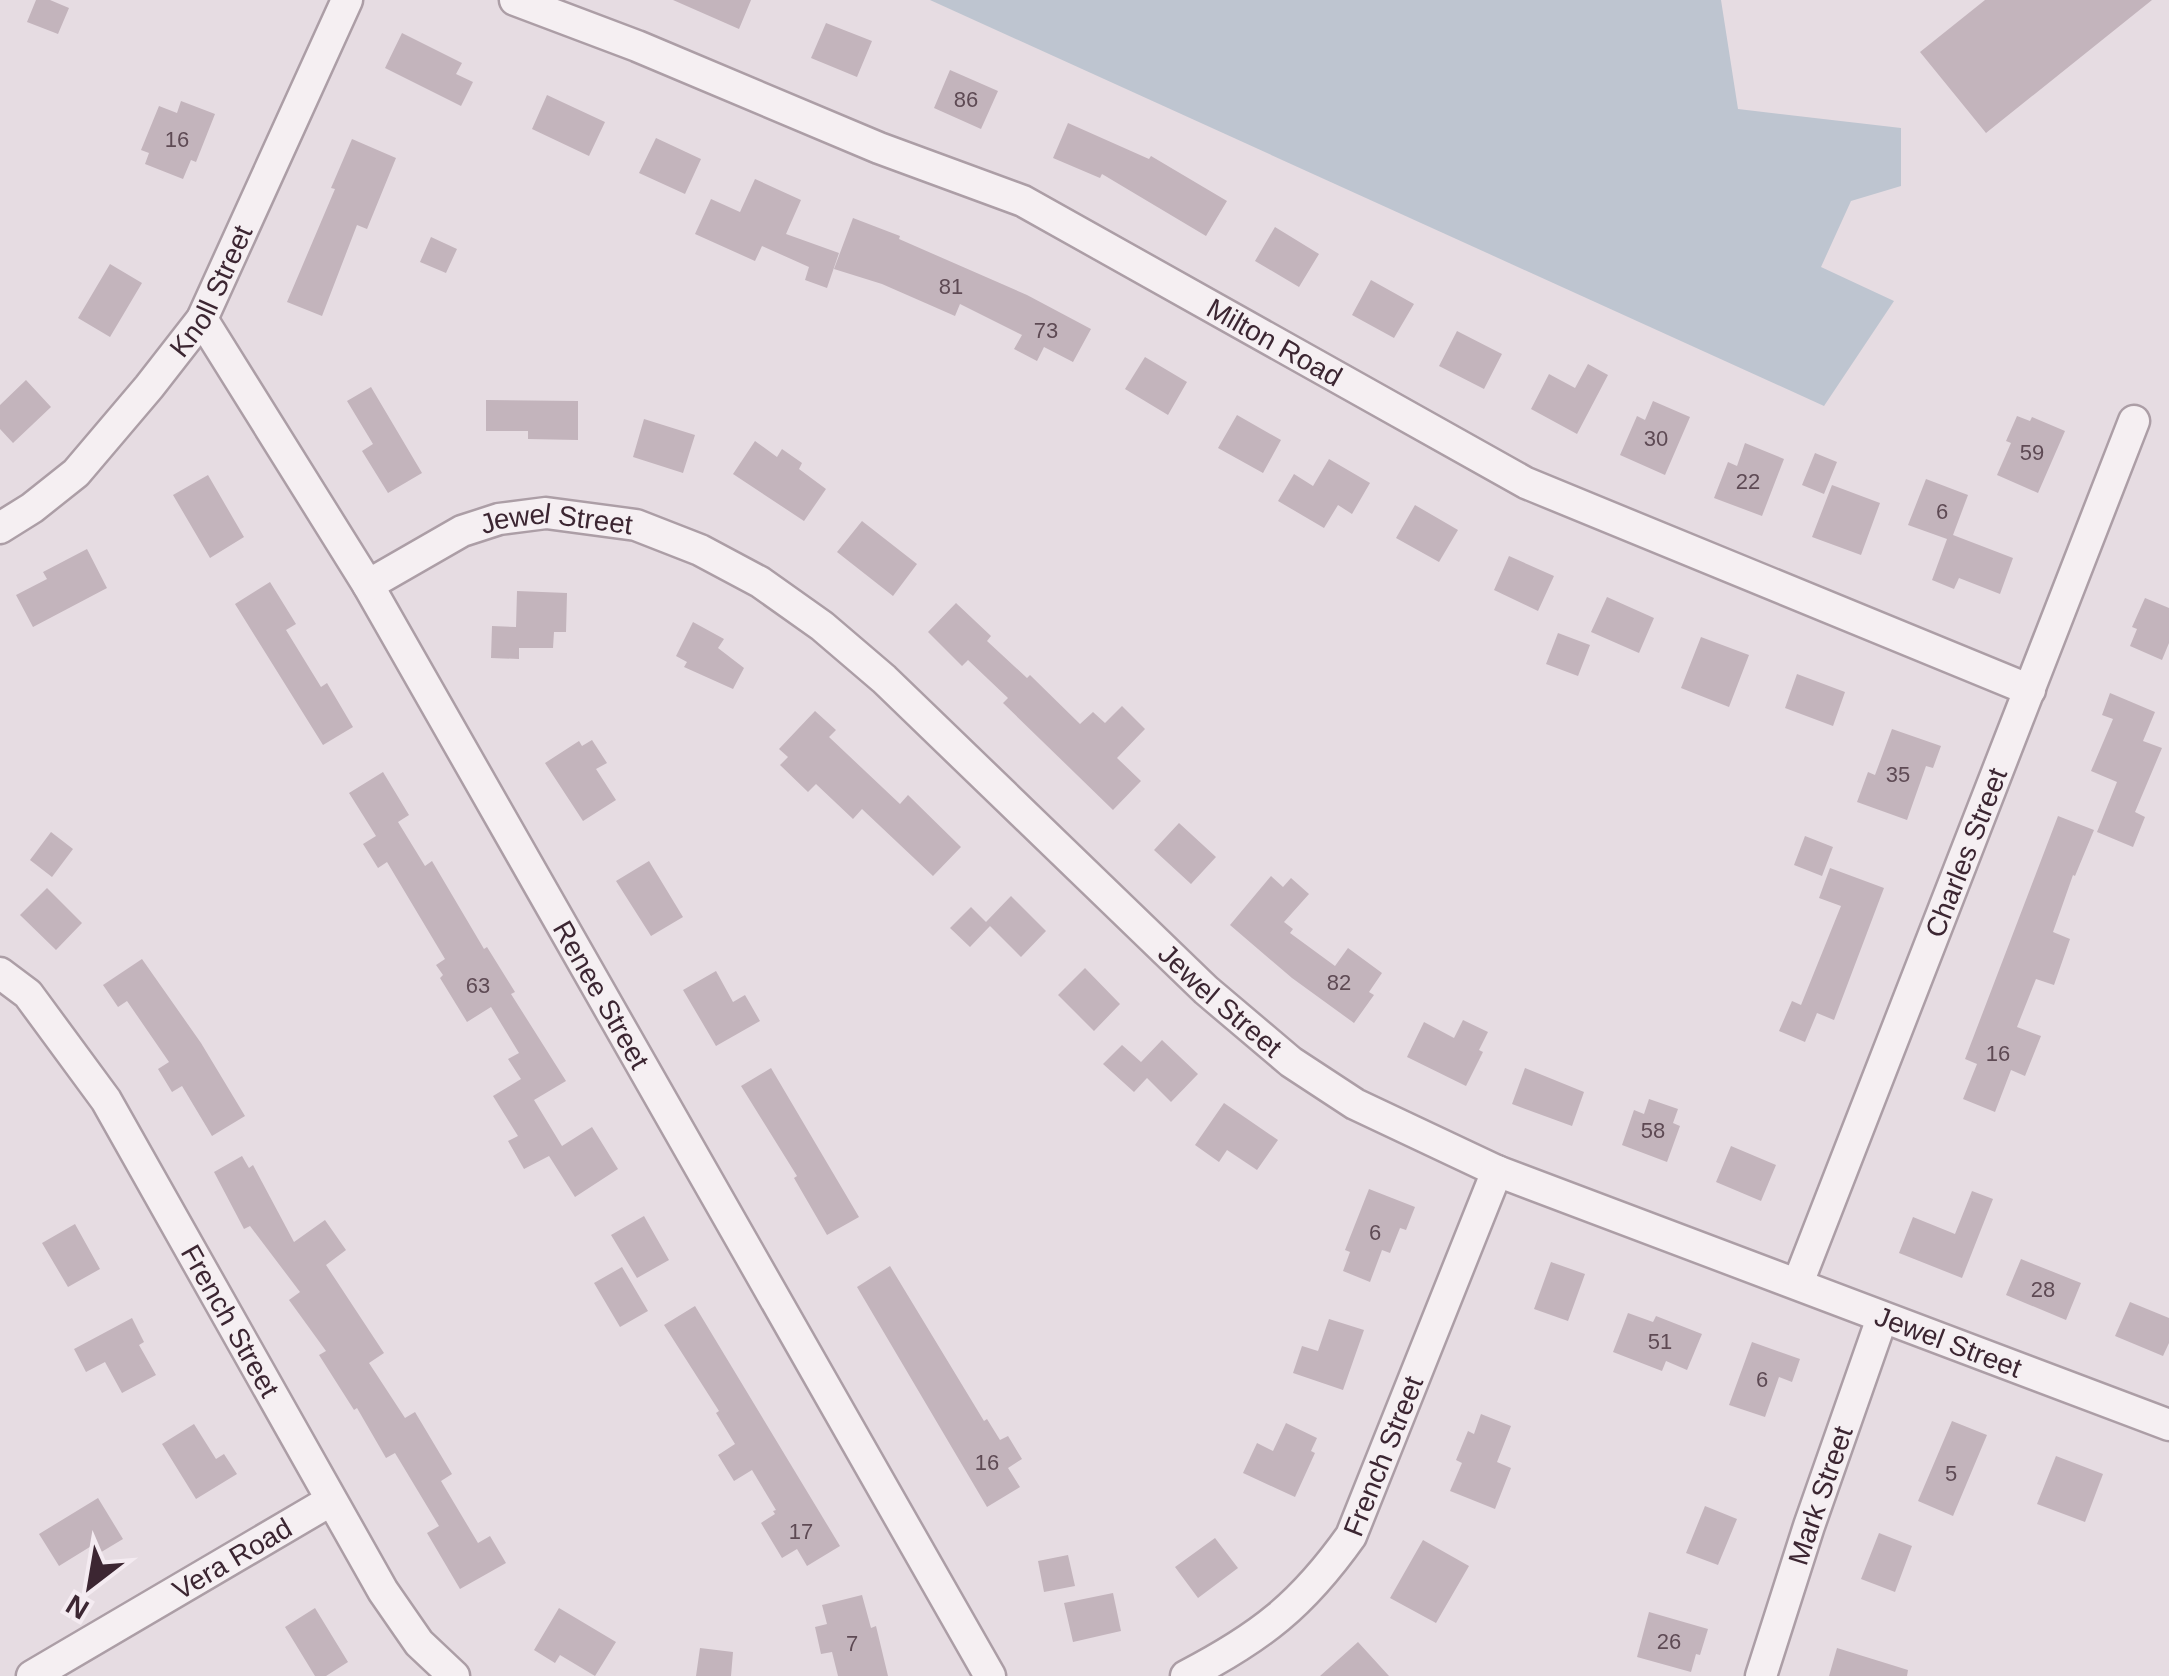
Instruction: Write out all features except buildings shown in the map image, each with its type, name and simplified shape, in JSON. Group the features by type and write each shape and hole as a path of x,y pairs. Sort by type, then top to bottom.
{"street":[{"name":"Knoll Street","path":"0,528 76,473 150,388 202,319 347,0"},
{"name":"Milton Road","path":"515,0 637,46 879,148 1023,201 1526,483 2030,690"},
{"name":"Renee Street","path":"202,319 368,586 990,1676"},
{"name":"Charles Street","path":"1798,1282 2134,420"},
{"name":"Jewel Street","path":"368,586 462,531 499,518 546,513 636,525 700,550 760,582 872,668 1192,977 1276,1050 1355,1104 1497,1171 2169,1425"},
{"name":"French Street","path":"0,973 28,994 106,1100 383,1592 419,1642 454,1676"},
{"name":"French Street","path":"1186,1676 1242,1646 1290,1610 1351,1536 1497,1171"},
{"name":"Mark Street","path":"1761,1676 1808,1526 1882,1318"},
{"name":"Vera Road","path":"32,1676 330,1502"}],"shaded area":[{"path":"930,0 1721,0 1738,109 1901,128 1901,186 1851,201 1821,267 1894,301 1824,406"}]}
